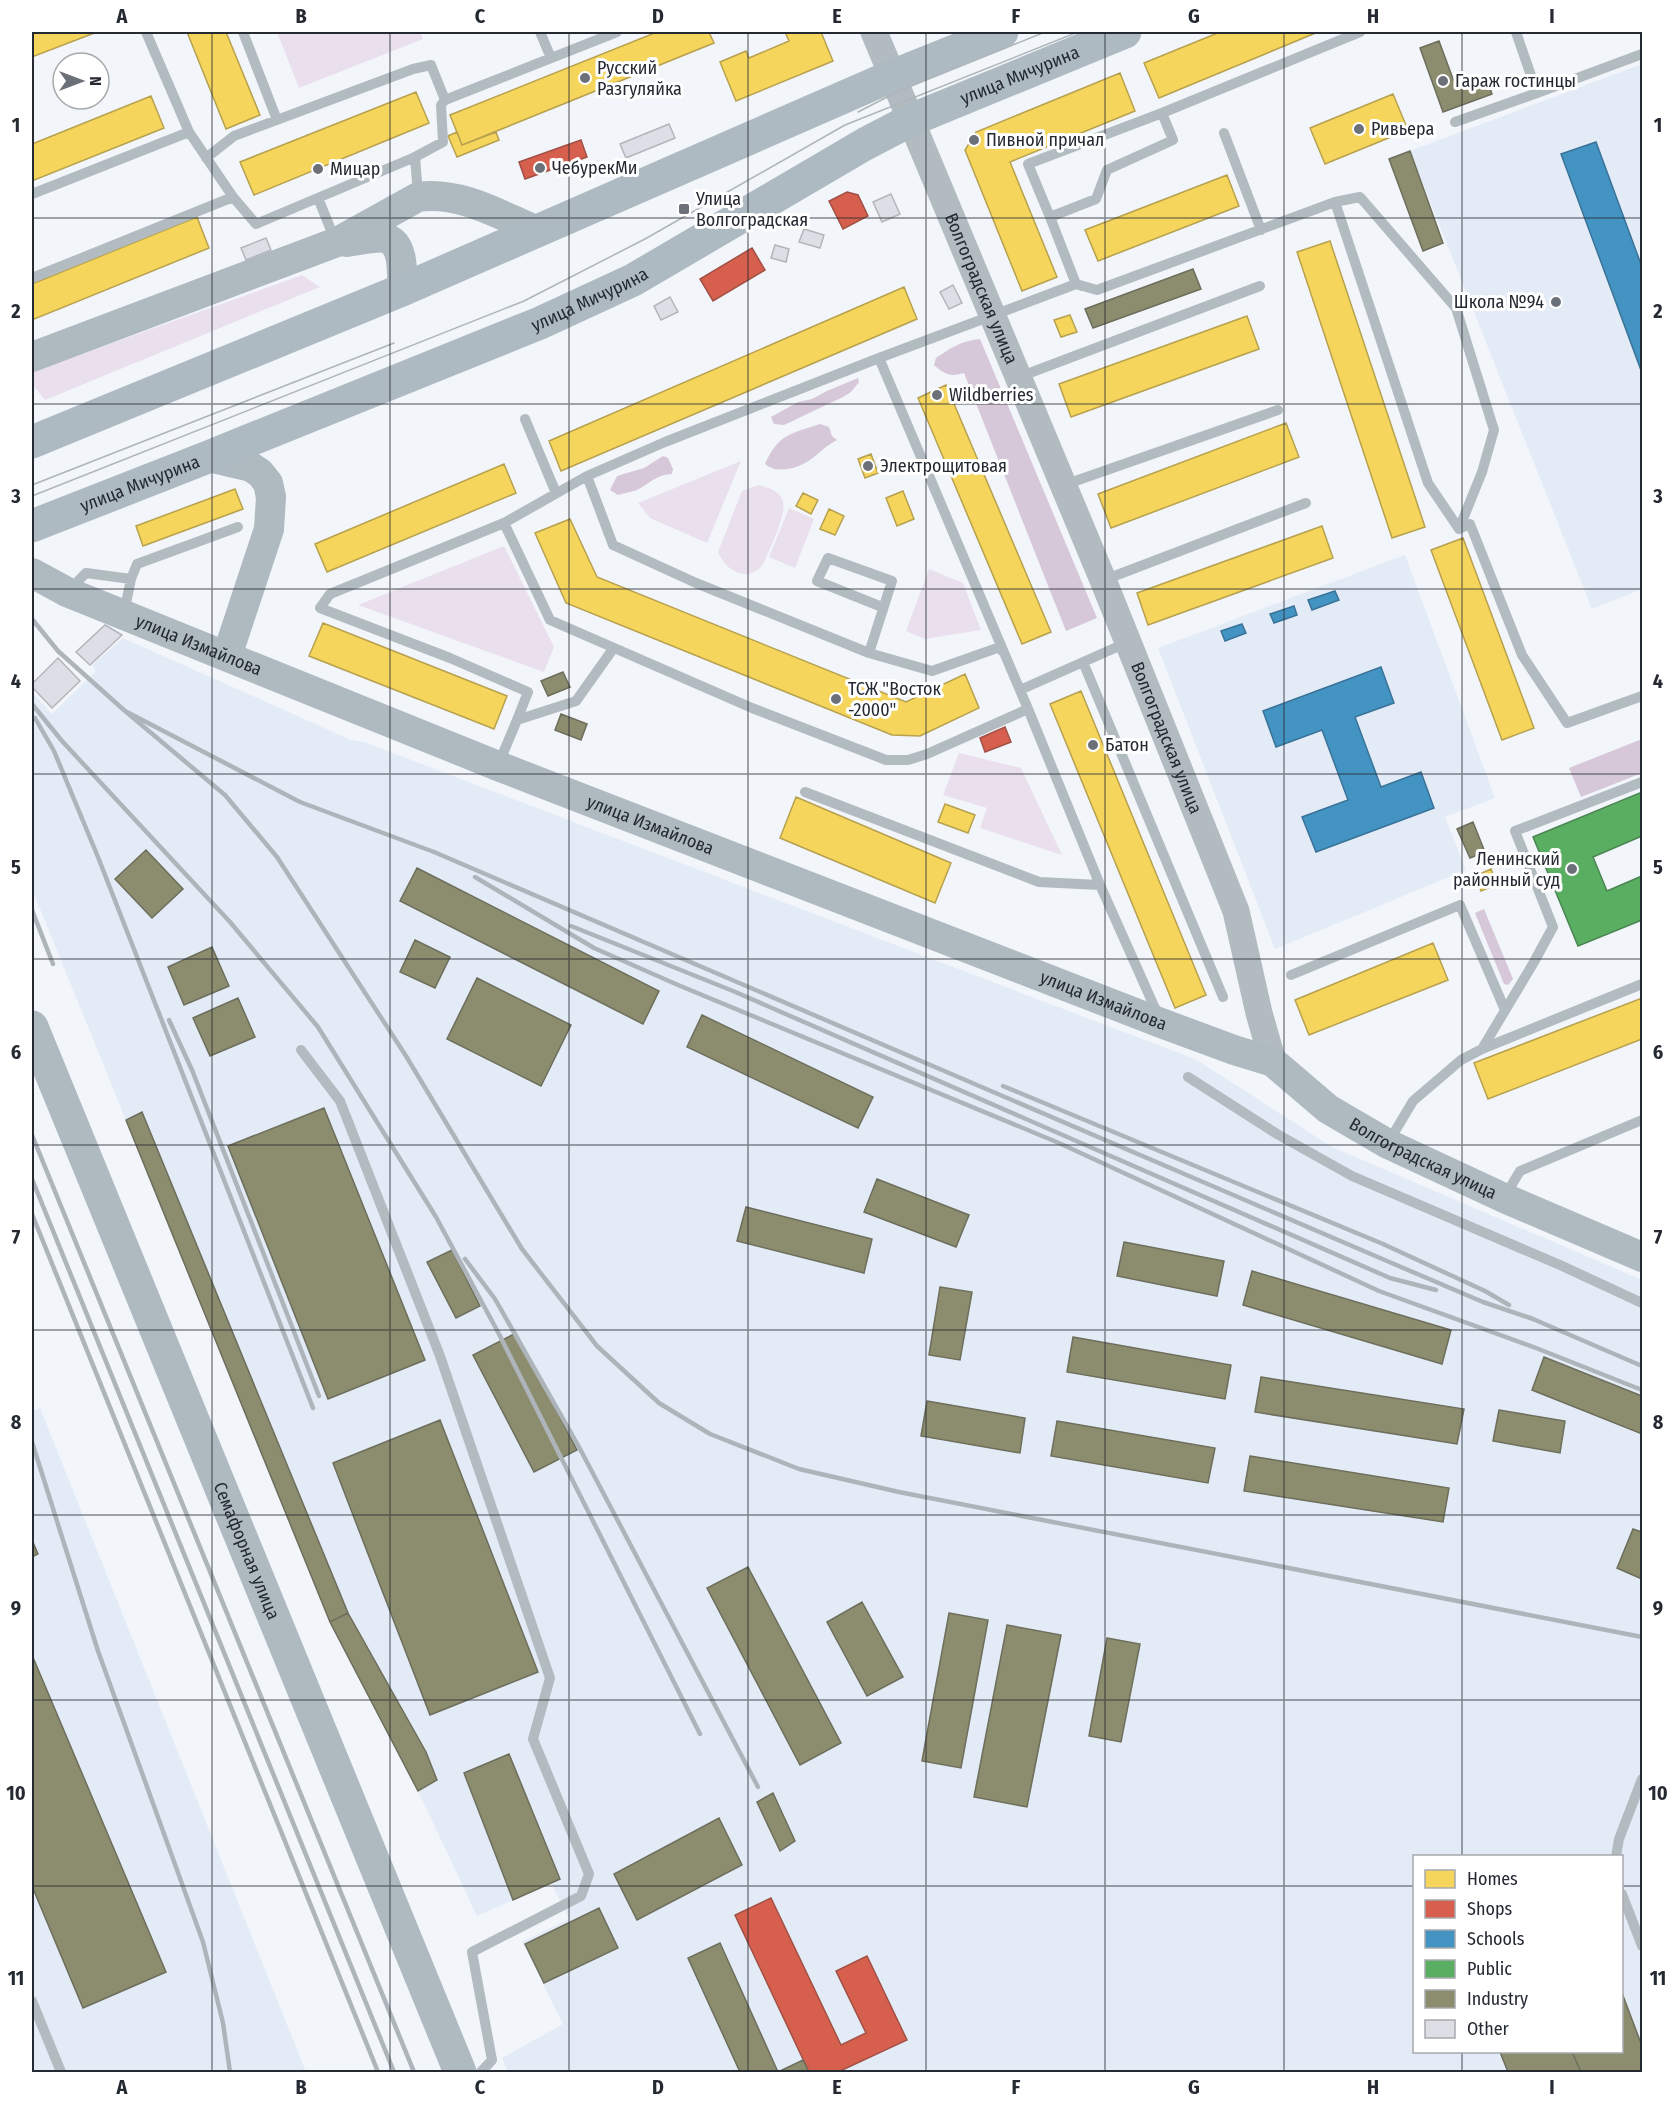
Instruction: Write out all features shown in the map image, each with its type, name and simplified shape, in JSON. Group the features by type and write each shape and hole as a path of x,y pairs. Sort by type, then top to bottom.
{"highway":[{"name":"Семафорная улица","path":"32,1027 460,2073"}],"main road":[{"path":"41,438 402,290 892,76 1002,32"},
{"name":"улица Мичурина","path":"32,525 208,457 540,323 633,280 865,144 911,120 1125,32"},
{"path":"32,357 337,242 418,197 433,195 470,202 535,230"},
{"path":"337,242 385,238 396,245 402,263 402,290"},
{"path":"208,457 250,467 260,473 268,483 271,497 269,529 227,656"},
{"name":"улица Измайлова","path":"32,573 67,592 498,766 1161,1023 1273,1062"},
{"name":"Волгоградская улица","path":"1273,1062 1328,1109 1388,1144 1504,1198 1642,1257"}],"street":[{"name":"Волгоградская улица","path":"874,32 1103,580 1236,911 1258,1013 1273,1062"}],"lane":[{"path":"146,32 189,132 233,197 256,224 415,157 443,142 441,105 445,100 617,32"},
{"path":"243,32 277,120"},
{"path":"540,32 551,58"},
{"path":"1076,284 1028,164 1162,113 1360,32"},
{"path":"1516,32 1537,93"},
{"path":"1455,122 1642,54"},
{"path":"206,158 234,136 413,69 431,65 445,100"},
{"path":"1050,217 1096,199 1107,170 1173,140 1162,113"},
{"path":"32,194 189,132"},
{"path":"1224,133 1261,230"},
{"path":"415,157 418,197"},
{"path":"32,278 233,197"},
{"path":"498,766 528,692 450,658 320,608 330,594 504,523 586,476 665,442 879,358 1076,284 1097,291 1335,202 1360,197 1456,308 1494,430 1482,472 1459,529"},
{"path":"318,198 337,242"},
{"path":"1335,202 1428,483 1459,529"},
{"path":"1018,377 1260,286"},
{"path":"879,358 1100,885 1161,1023"},
{"path":"1064,486 1278,410"},
{"path":"525,419 556,493"},
{"path":"586,476 613,545 696,583 869,653 932,671 1000,647"},
{"path":"1103,580 1306,503"},
{"path":"504,523 550,620 752,708 886,760 908,760 927,754 1028,710"},
{"path":"1459,529 1470,524 1522,655 1567,723 1642,696"},
{"path":"124,615 136,564 238,527"},
{"path":"869,653 892,581 828,558 817,581 882,607"},
{"path":"67,592 86,573 131,579"},
{"path":"1020,690 1128,642"},
{"path":"517,720 576,701 614,649"},
{"path":"1083,662 1223,997"},
{"path":"1482,1049 1553,927 1515,831 1642,782"},
{"path":"805,792 1039,882 1100,885"},
{"path":"1291,975 1460,905 1505,1010"},
{"path":"1388,1144 1413,1101 1461,1060 1482,1049 1642,984"},
{"path":"301,1050 340,1101 440,1356 550,1678 533,1739 589,1874 581,1896 472,1952 492,2060 481,2073"},
{"path":"1188,1077 1277,1134 1352,1176 1560,1265 1642,1303"},
{"path":"1504,1198 1520,1171 1642,1120"},
{"path":"1616,1855 1619,1839 1642,1779"},
{"path":"1623,1897 1642,1946"},
{"path":"32,2001 61,2073"}],"shaded area":[{"path":"277,32 420,32 423,39 299,88"},
{"name":"Школа №94","path":"1642,64 1642,589 1592,609 1410,151"},
{"path":"302,275 320,287 45,400 32,384 32,372"},
{"path":"980,339 1097,618 1066,631 964,373 948,374 934,365 936,358 951,348"},
{"path":"858,378 859,382 851,392 843,397 784,425 774,424 771,417 798,402 812,399"},
{"path":"820,424 829,427 832,436 837,440 797,467 778,469 765,464 781,440"},
{"path":"663,456 668,458 673,469 672,474 657,477 637,490 618,495 610,490 617,476 644,468"},
{"path":"741,461 707,543 650,518 638,503"},
{"path":"758,485 778,493 782,499 783,513 764,563 752,573 738,573 726,565 718,552 742,491"},
{"path":"789,508 814,519 795,568 769,557"},
{"path":"504,546 554,647 544,672 358,605"},
{"path":"1405,555 1495,798 1445,817 1466,870 1275,949 1158,648"},
{"path":"929,569 963,583 981,630 925,639 906,631"},
{"path":"123,638 351,740 364,742 1197,1060 1332,1147 1642,1280 1642,2072 508,2072 502,2058 563,2024 522,1942 569,1919 551,1883 477,1916 418,1791 330,1622 32,889 32,692 52,714 96,671 92,665"},
{"path":"1642,739 1642,773 1581,797 1569,768"},
{"path":"959,753 1021,768 1062,855 980,828 987,808 943,795"},
{"path":"1484,909 1513,979 1508,985 1504,984 1475,913"},
{"path":"40,1408 306,2072 32,2072 32,1412"}],"building: Homes":[{"path":"32,32 97,32 32,57"},
{"path":"187,32 226,32 260,115 226,129"},
{"path":"657,32 709,32 714,43 462,145 450,115"},
{"path":"785,32 821,32 833,61 736,101 720,62 746,51 749,58 789,41"},
{"path":"1220,32 1318,32 1159,98 1144,63"},
{"path":"1120,73 1135,111 1010,162 1057,277 1022,291 965,150 976,132"},
{"path":"416,92 429,123 254,195 240,162"},
{"name":"Ривьера","path":"1393,94 1408,130 1325,164 1310,128"},
{"path":"151,96 164,128 32,181 32,144"},
{"path":"457,132 462,145 496,132 499,140 457,157 448,136"},
{"path":"1227,175 1239,206 1098,261 1085,230"},
{"path":"197,217 209,248 32,320 32,284"},
{"path":"1330,241 1425,527 1392,538 1297,252"},
{"path":"904,287 917,319 561,471 549,441"},
{"path":"1070,315 1077,332 1061,337 1054,320"},
{"path":"1247,316 1259,349 1071,417 1059,384"},
{"path":"946,385 1051,632 1022,644 918,398"},
{"path":"1286,423 1299,457 1111,528 1098,494"},
{"name":"Электрощитовая","path":"871,454 878,473 865,478 858,459"},
{"path":"504,464 516,493 327,572 315,544"},
{"path":"235,489 243,509 143,546 136,526"},
{"path":"903,491 914,519 897,526 886,498"},
{"path":"803,493 818,500 811,514 796,506"},
{"path":"829,509 844,516 835,535 820,529"},
{"path":"570,519 597,577 906,702 965,674 979,708 920,736 892,735 566,603 535,533"},
{"path":"1322,526 1333,558 1148,625 1137,593"},
{"path":"1463,538 1534,728 1502,740 1431,550"},
{"path":"323,623 507,696 494,729 309,656"},
{"path":"1081,691 1206,995 1175,1008 1050,704"},
{"path":"796,797 951,863 935,903 780,838"},
{"path":"945,804 975,815 968,833 938,822"},
{"path":"1491,869 1497,884 1481,891 1475,876"},
{"path":"1433,943 1448,980 1309,1035 1295,1000"},
{"path":"1642,998 1642,1039 1488,1099 1474,1063"}],"building: Shops":[{"path":"581,140 587,157 525,179 519,162"},
{"path":"847,192 858,195 868,216 843,229 829,201"},
{"path":"752,248 765,270 713,301 700,279"},
{"path":"1005,727 1011,742 985,752 980,738"},
{"path":"771,1898 841,2045 866,2033 836,1971 867,1956 907,2040 838,2072 809,2072 735,1915"}],"building: Schools":[{"path":"1596,142 1642,267 1642,373 1561,154"},
{"path":"1335,591 1339,600 1312,610 1308,600"},
{"path":"1294,606 1297,615 1274,623 1270,614"},
{"path":"1242,624 1246,633 1225,641 1221,631"},
{"path":"1381,667 1394,703 1355,717 1381,787 1421,772 1434,808 1316,852 1302,817 1348,800 1322,730 1276,747 1263,711"}],"building: Public":[{"name":"Ленинский районный суд","path":"1642,792 1642,836 1593,857 1607,891 1642,876 1642,920 1578,946 1533,837"}],"building: Industry":[{"name":"Гараж гостинцы","path":"1439,41 1456,87 1486,76 1492,94 1443,112 1420,48"},
{"path":"1410,151 1443,243 1423,251 1389,159"},
{"path":"1193,269 1201,289 1093,328 1085,309"},
{"path":"563,672 570,687 548,696 541,681"},
{"path":"561,714 587,724 581,740 555,730"},
{"path":"1473,822 1485,852 1470,858 1457,829"},
{"path":"146,850 183,889 152,918 115,879"},
{"path":"417,868 659,991 643,1024 400,901"},
{"path":"415,940 450,957 435,988 400,972"},
{"path":"212,947 229,986 184,1005 168,967"},
{"path":"477,978 571,1025 541,1086 447,1039"},
{"path":"238,998 255,1037 210,1056 193,1018"},
{"path":"702,1015 873,1097 858,1128 687,1047"},
{"path":"324,1108 425,1360 328,1399 228,1146"},
{"path":"142,1112 348,1613 330,1622 126,1120"},
{"path":"877,1179 969,1215 956,1247 864,1212"},
{"path":"746,1207 872,1239 864,1273 737,1241"},
{"path":"1124,1242 1224,1261 1217,1296 1117,1276"},
{"path":"452,1250 480,1306 456,1318 427,1262"},
{"path":"1252,1271 1451,1330 1442,1364 1243,1305"},
{"path":"940,1287 972,1292 960,1360 929,1355"},
{"path":"516,1333 577,1450 534,1472 473,1355"},
{"path":"1073,1337 1231,1365 1225,1399 1067,1372"},
{"path":"1544,1357 1642,1396 1642,1434 1532,1390"},
{"path":"1261,1377 1464,1409 1457,1444 1255,1412"},
{"path":"927,1401 1025,1418 1020,1453 921,1436"},
{"path":"1499,1410 1565,1421 1560,1453 1493,1441"},
{"path":"440,1420 538,1672 430,1715 333,1463"},
{"path":"1057,1421 1215,1448 1208,1483 1051,1456"},
{"path":"1250,1456 1449,1488 1443,1522 1244,1491"},
{"path":"1633,1529 1642,1532 1642,1579 1617,1568"},
{"path":"32,1540 38,1554 32,1557"},
{"path":"748,1567 841,1743 800,1765 707,1588"},
{"path":"862,1602 903,1677 867,1696 827,1622"},
{"path":"348,1613 426,1752 437,1780 418,1791 330,1622"},
{"path":"949,1613 988,1620 961,1768 922,1761"},
{"path":"1007,1625 1061,1635 1027,1807 974,1797"},
{"path":"1107,1638 1140,1644 1121,1742 1089,1736"},
{"path":"32,1655 166,1972 83,2008 32,1886"},
{"path":"509,1754 560,1879 513,1900 464,1773"},
{"path":"773,1793 795,1841 780,1851 757,1802"},
{"path":"719,1818 742,1865 637,1920 614,1874"},
{"path":"599,1908 618,1948 544,1983 525,1944"},
{"path":"720,1943 778,2072 740,2072 688,1958"},
{"path":"1623,1996 1642,2046 1642,2072 1581,2072 1572,2053 1623,2053"},
{"path":"1500,2053 1572,2053 1581,2072 1508,2072"},
{"path":"803,2060 809,2072 778,2072"}],"building: Other":[{"path":"669,124 675,138 626,158 620,144"},
{"path":"891,194 900,214 882,222 873,202"},
{"path":"804,229 824,235 820,248 799,242"},
{"path":"266,238 271,250 246,260 241,248"},
{"path":"775,245 789,249 786,262 771,258"},
{"path":"953,285 962,303 949,309 940,292"},
{"path":"670,297 678,312 661,320 654,306"},
{"path":"105,625 122,635 90,665 76,652"},
{"path":"58,658 80,681 52,708 32,687 32,684"}],"tram line":[{"path":"858,112 899,91 1045,32"},
{"path":"32,496 524,301 645,239 845,125 1078,32"},
{"path":"32,485 394,343"}],"railway":[{"path":"32,619 58,651 125,711 300,802 434,852 1483,1302 1533,1319 1642,1366"},
{"path":"32,704 62,741 230,922 318,1027 436,1217 499,1334 700,1734"},
{"path":"125,711 225,795 277,857 406,1056 522,1249 597,1346 659,1403 710,1434 799,1469 899,1492 1642,1637"},
{"path":"35,718 54,751 98,857 313,1408"},
{"path":"475,877 594,948 678,985 1059,1143 1379,1291 1536,1348 1642,1390"},
{"path":"32,910 53,964"},
{"path":"571,926 733,991 1390,1278 1436,1290"},
{"path":"169,1020 192,1070 319,1396"},
{"path":"1003,1086 1383,1244 1485,1291 1509,1305"},
{"path":"32,1135 414,2072"},
{"path":"32,1179 394,2072"},
{"path":"32,1214 378,2072"},
{"path":"465,1259 495,1299 579,1447 758,1787"},
{"path":"32,1442 98,1651 203,1942 223,2023 230,2072"}],"place":[{"name":"Русский Разгуляйка","path":"585,78"},
{"name":"Гараж гостинцы","path":"1443,81"},
{"name":"Ривьера","path":"1359,129"},
{"name":"Пивной причал","path":"974,140"},
{"name":"ЧебурекМи","path":"540,168"},
{"name":"Мицар","path":"318,169"},
{"name":"Улица Волгоградская","path":"684,209"},
{"name":"Школа №94","path":"1556,302"},
{"name":"Wildberries","path":"937,395"},
{"name":"Электрощитовая","path":"868,466"},
{"name":"ТСЖ \"Восток -2000\"","path":"836,699"},
{"name":"Батон","path":"1093,745"},
{"name":"Ленинский районный суд","path":"1572,869"}]}
